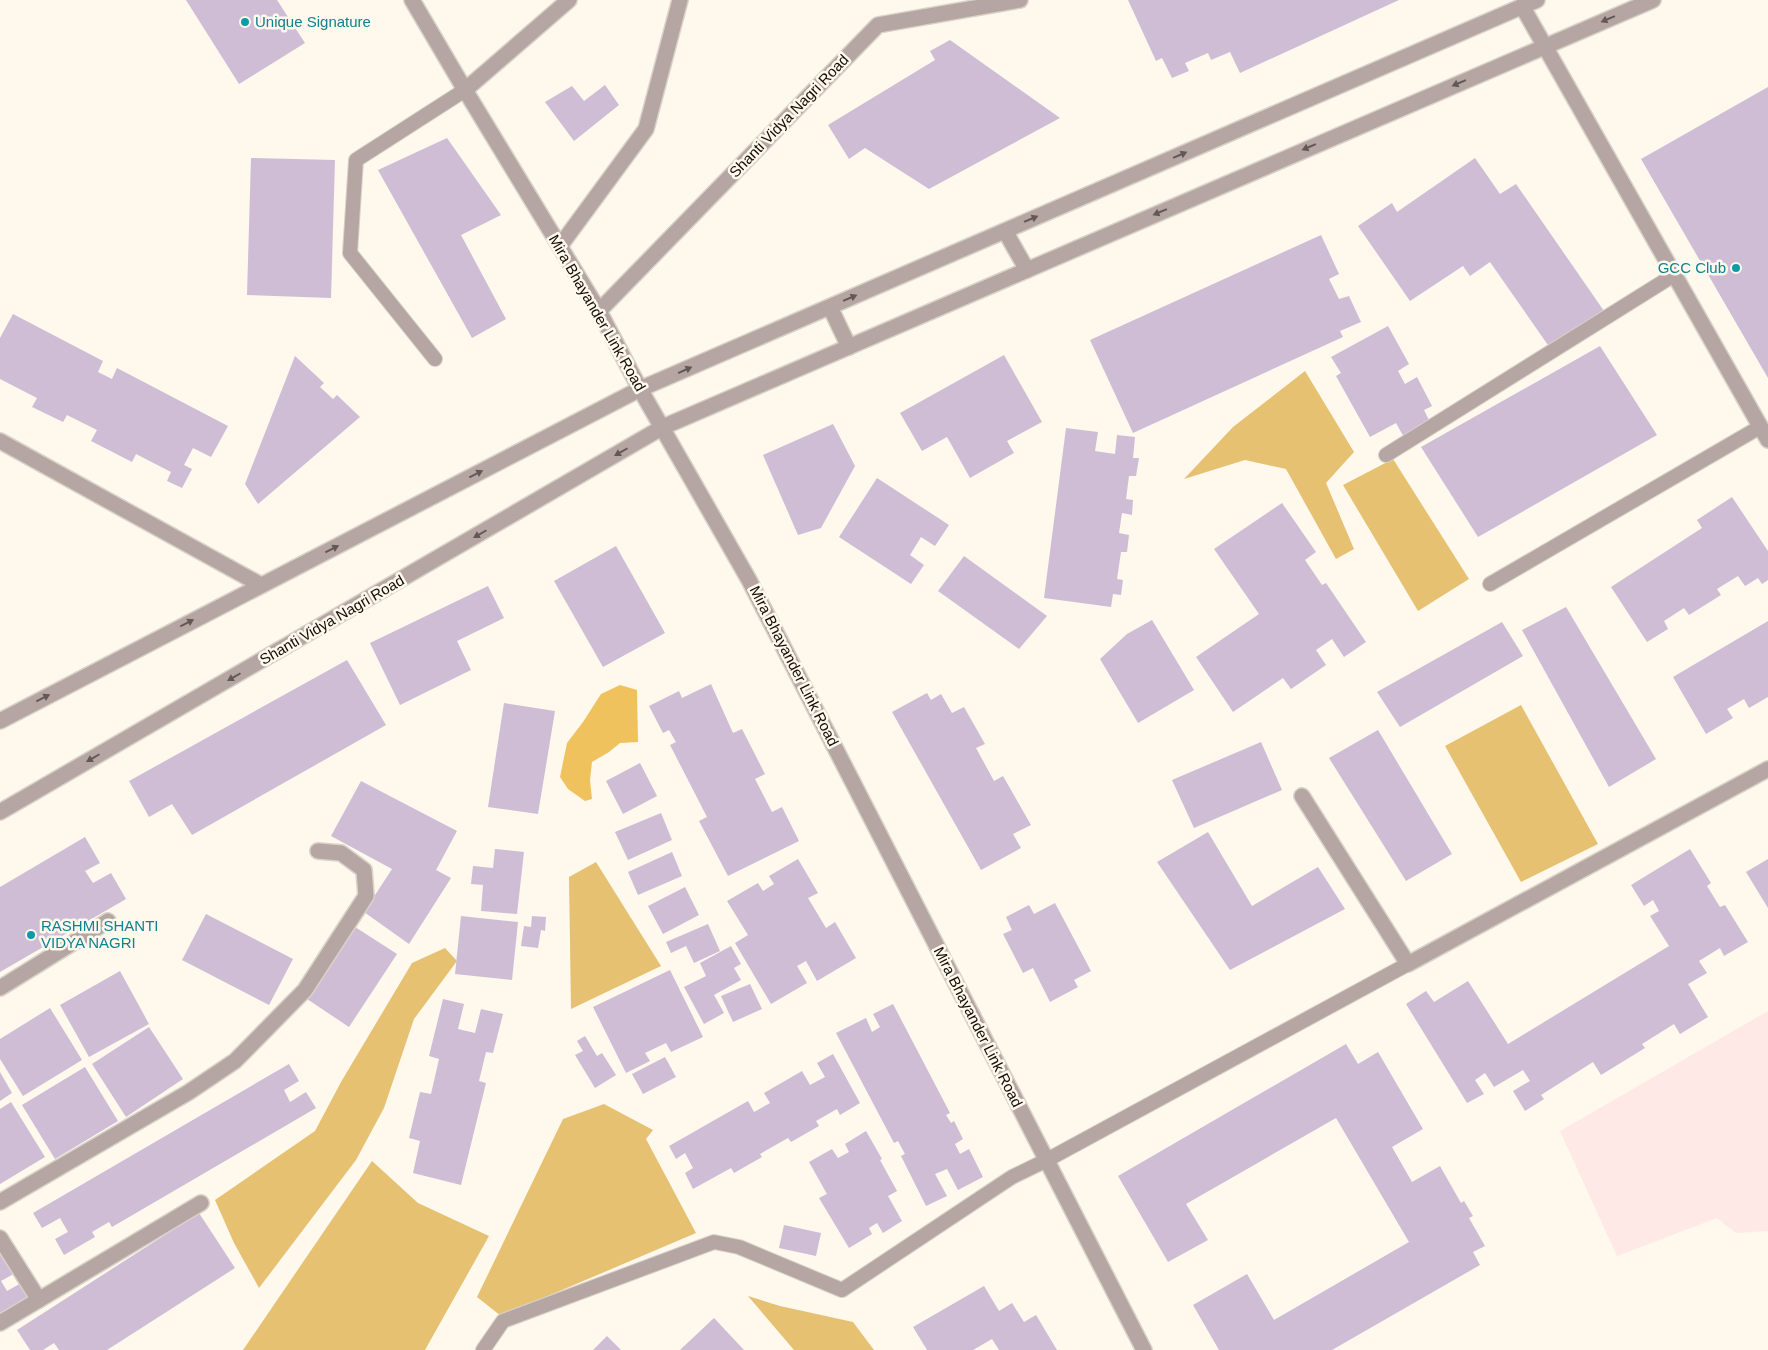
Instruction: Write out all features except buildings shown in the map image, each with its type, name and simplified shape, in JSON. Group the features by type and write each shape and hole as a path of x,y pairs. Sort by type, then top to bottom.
{"street":[{"name":"Mira Bhayander Link Road","path":"412,0 599,311 640,389 749,580 1144,1350"},
{"path":"465,90 569,0"},
{"path":"560,246 646,129 680,0"},
{"name":"Shanti Vidya Nagri Road","path":"599,311 878,25 1020,0"},
{"path":"0,721 640,389 1537,0"},
{"name":"Shanti Vidya Nagri Road","path":"0,812 663,427 1653,0"},
{"path":"1522,6 1764,434"},
{"path":"1005,231 1027,270"},
{"path":"830,307 849,347"},
{"path":"0,442 261,585"},
{"path":"1302,796 1408,964 1768,769"},
{"path":"0,1202 189,1092 235,1061 305,990 366,896 364,870 341,853 318,851"},
{"path":"0,988 108,921"},
{"path":"0,1323 201,1203"},
{"path":"0,1238 39,1300"}],"lane":[{"path":"435,358 350,253 356,160 465,90"},
{"path":"1386,455 1674,275"},
{"path":"1490,584 1764,434"},
{"path":"482,1350 503,1321 714,1242 740,1247 842,1290 1012,1177 1047,1160 1408,964"}],"shaded area":[{"path":"1305,371 1354,452 1326,483 1354,549 1336,559 1286,469 1245,460 1184,479 1233,427"},
{"path":"1393,459 1469,579 1418,611 1343,485"},
{"path":"620,685 637,690 638,742 620,743 592,762 590,780 592,799 585,801 568,789 560,777 567,743 601,694"},
{"path":"1521,705 1598,844 1521,882 1445,746"},
{"path":"596,862 661,966 571,1009 569,877"},
{"path":"445,948 457,961 414,1019 384,1108 356,1160 259,1288 234,1243 215,1200 315,1131 341,1082 412,963"},
{"path":"1768,1011 1768,1231 1736,1233 1717,1218 1617,1256 1560,1131"},
{"path":"604,1104 653,1130 646,1139 696,1233 501,1316 477,1297 563,1119"},
{"path":"372,1161 418,1203 489,1236 425,1350 243,1350"},
{"path":"748,1296 780,1306 853,1322 874,1350 794,1350"}],"place":[{"name":"Unique Signature","path":"245,22"},
{"name":"GCC Club","path":"1736,268"},
{"name":"RASHMI SHANTI VIDYA NAGRI","path":"31,935"}]}
